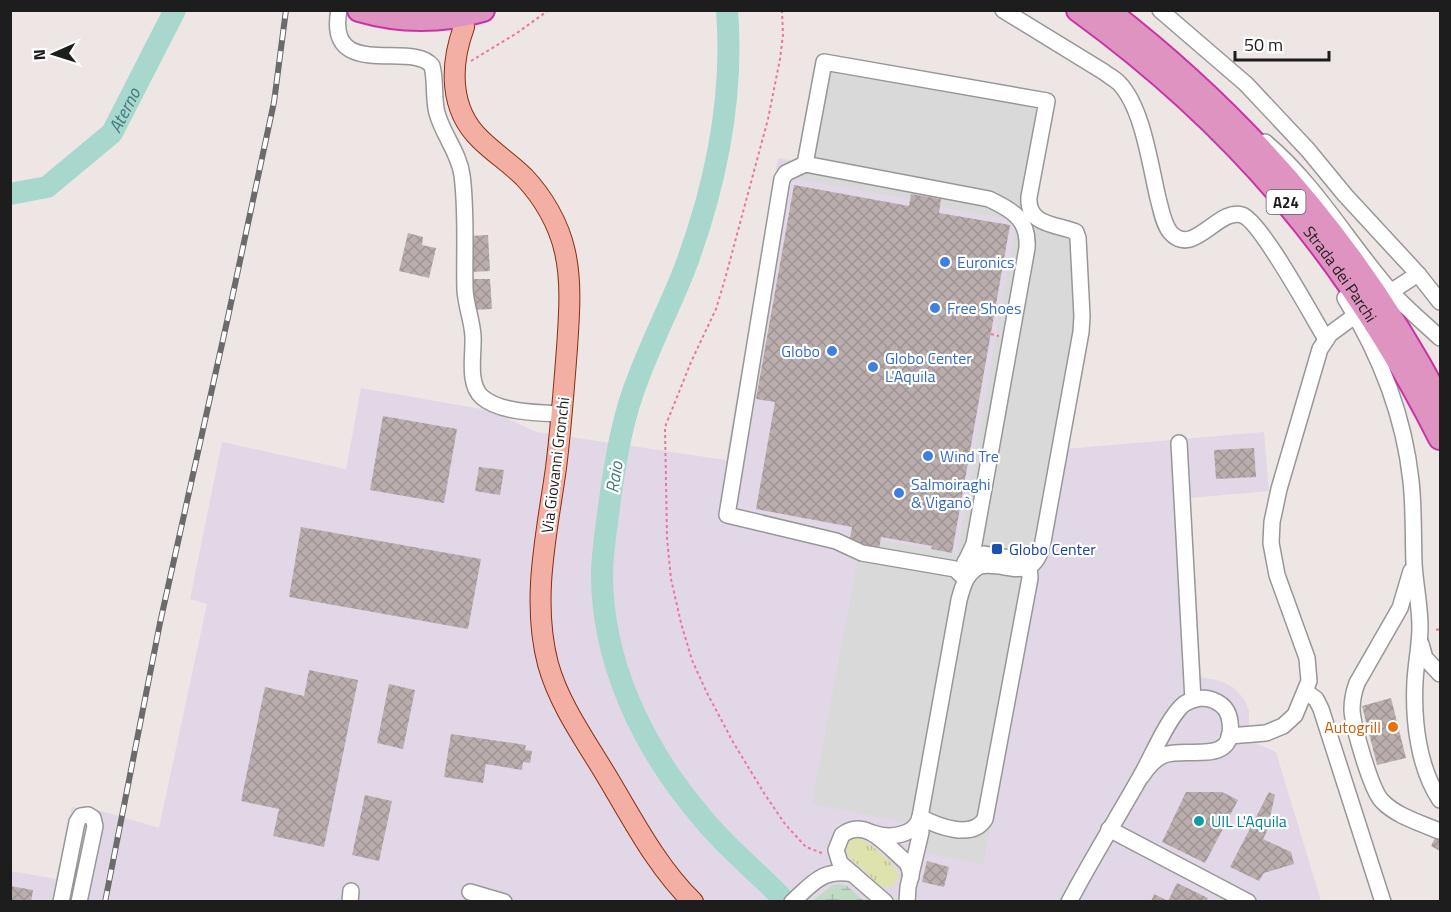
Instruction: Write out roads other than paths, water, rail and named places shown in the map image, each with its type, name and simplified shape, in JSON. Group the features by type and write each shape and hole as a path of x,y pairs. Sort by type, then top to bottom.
{"highway":[{"path":"364,12 389,17 422,19 458,16 483,10"},
{"name":"Strada dei Parchi","path":"1078,10 1111,34 1182,93 1248,158 1308,228 1349,282 1399,360 1440,438"},
{"name":"Strada dei Parchi","path":"1107,10 1211,97 1276,164 1336,236 1384,305 1440,402"}],"main road":[{"name":"Via Giovanni Gronchi","path":"464,27 457,48 454,72 458,103 467,123 482,141 515,168 534,189 554,220 563,244 568,268 569,295 562,414 540,581 542,634 549,666 562,698 640,831 671,877 693,902"}],"street":[{"path":"339,10 340,36 344,43 354,50 379,56 419,57 428,61 432,66 437,114 458,160 462,176 465,292 472,328 474,380 477,391 486,400 507,408 562,414"},
{"path":"1003,10 1119,83 1130,99 1139,119 1162,215 1172,235 1184,240 1191,239 1226,216 1241,214 1248,218 1266,242 1326,339"},
{"path":"1160,10 1246,84 1418,274 1440,303"},
{"path":"792,902 818,879 836,850 839,839 846,832 859,828 884,836 898,835 927,821 970,830 978,827 986,819 1032,568 1042,547 1082,316 1076,232 1043,222 1034,216 1030,208 1029,197 1047,101 824,62 805,164"},
{"path":"1211,97 1283,157 1320,200 1399,301 1439,337"},
{"path":"1248,158 1288,219 1344,295 1380,364 1397,416 1408,464 1422,651 1425,658 1440,674"},
{"path":"1029,197 1024,201 974,195 805,164 786,173 782,178 727,515 832,540 862,553 955,570 963,568 977,555 1023,560 1032,568"},
{"path":"836,850 840,863 882,899 893,898 908,888 920,834 927,821 963,568 974,544 1027,238 1025,228 1013,212 989,199 974,195"},
{"path":"1027,238 1035,231 1064,228"},
{"path":"1395,289 1418,274"},
{"path":"1229,736 1266,733 1282,726 1295,715 1306,692 1309,681 1307,658 1277,575 1272,543 1272,522 1279,489 1320,349 1326,339 1349,320"},
{"path":"1179,443 1193,700"},
{"path":"1414,550 1401,608 1362,673 1353,696 1352,710 1371,781 1379,798 1391,808 1439,831"},
{"path":"959,600 969,574 980,566 1032,568"},
{"path":"1420,635 1415,713 1424,765 1440,800"},
{"path":"1306,692 1316,699 1321,709 1383,902"},
{"path":"1069,902 1178,711 1187,702 1212,699 1226,709 1231,724 1229,736 1222,747 1211,752 1164,755 1155,761 1141,777"},
{"path":"61,902 77,822 81,816 88,815 93,818 95,826 79,902"},
{"path":"1109,829 1248,902"},
{"path":"868,830 906,862 909,867 908,888"},
{"path":"818,879 832,873 853,874"},
{"path":"470,892 504,902"}],"waterway":[{"name":"Aterno","path":"10,194 47,187 112,133 175,10"},
{"name":"Raio","path":"727,10 728,76 714,173 685,268 644,362 624,421 604,544 602,571 604,605 609,638 629,702 660,761 710,827 786,902"}],"railway":[{"path":"105,902 160,623 274,102 286,10"}],"place":[{"name":"Euronics","path":"945,262"},
{"name":"Free Shoes","path":"935,308"},
{"name":"Globo","path":"832,351"},
{"name":"Globo Center L'Aquila","path":"873,367"},
{"name":"Wind Tre","path":"928,456"},
{"name":"Salmoiraghi & Viganò","path":"899,493"},
{"name":"Globo Center","path":"997,549"},
{"name":"Autogrill","path":"1393,727"},
{"name":"UIL L'Aquila","path":"1199,821"}]}
